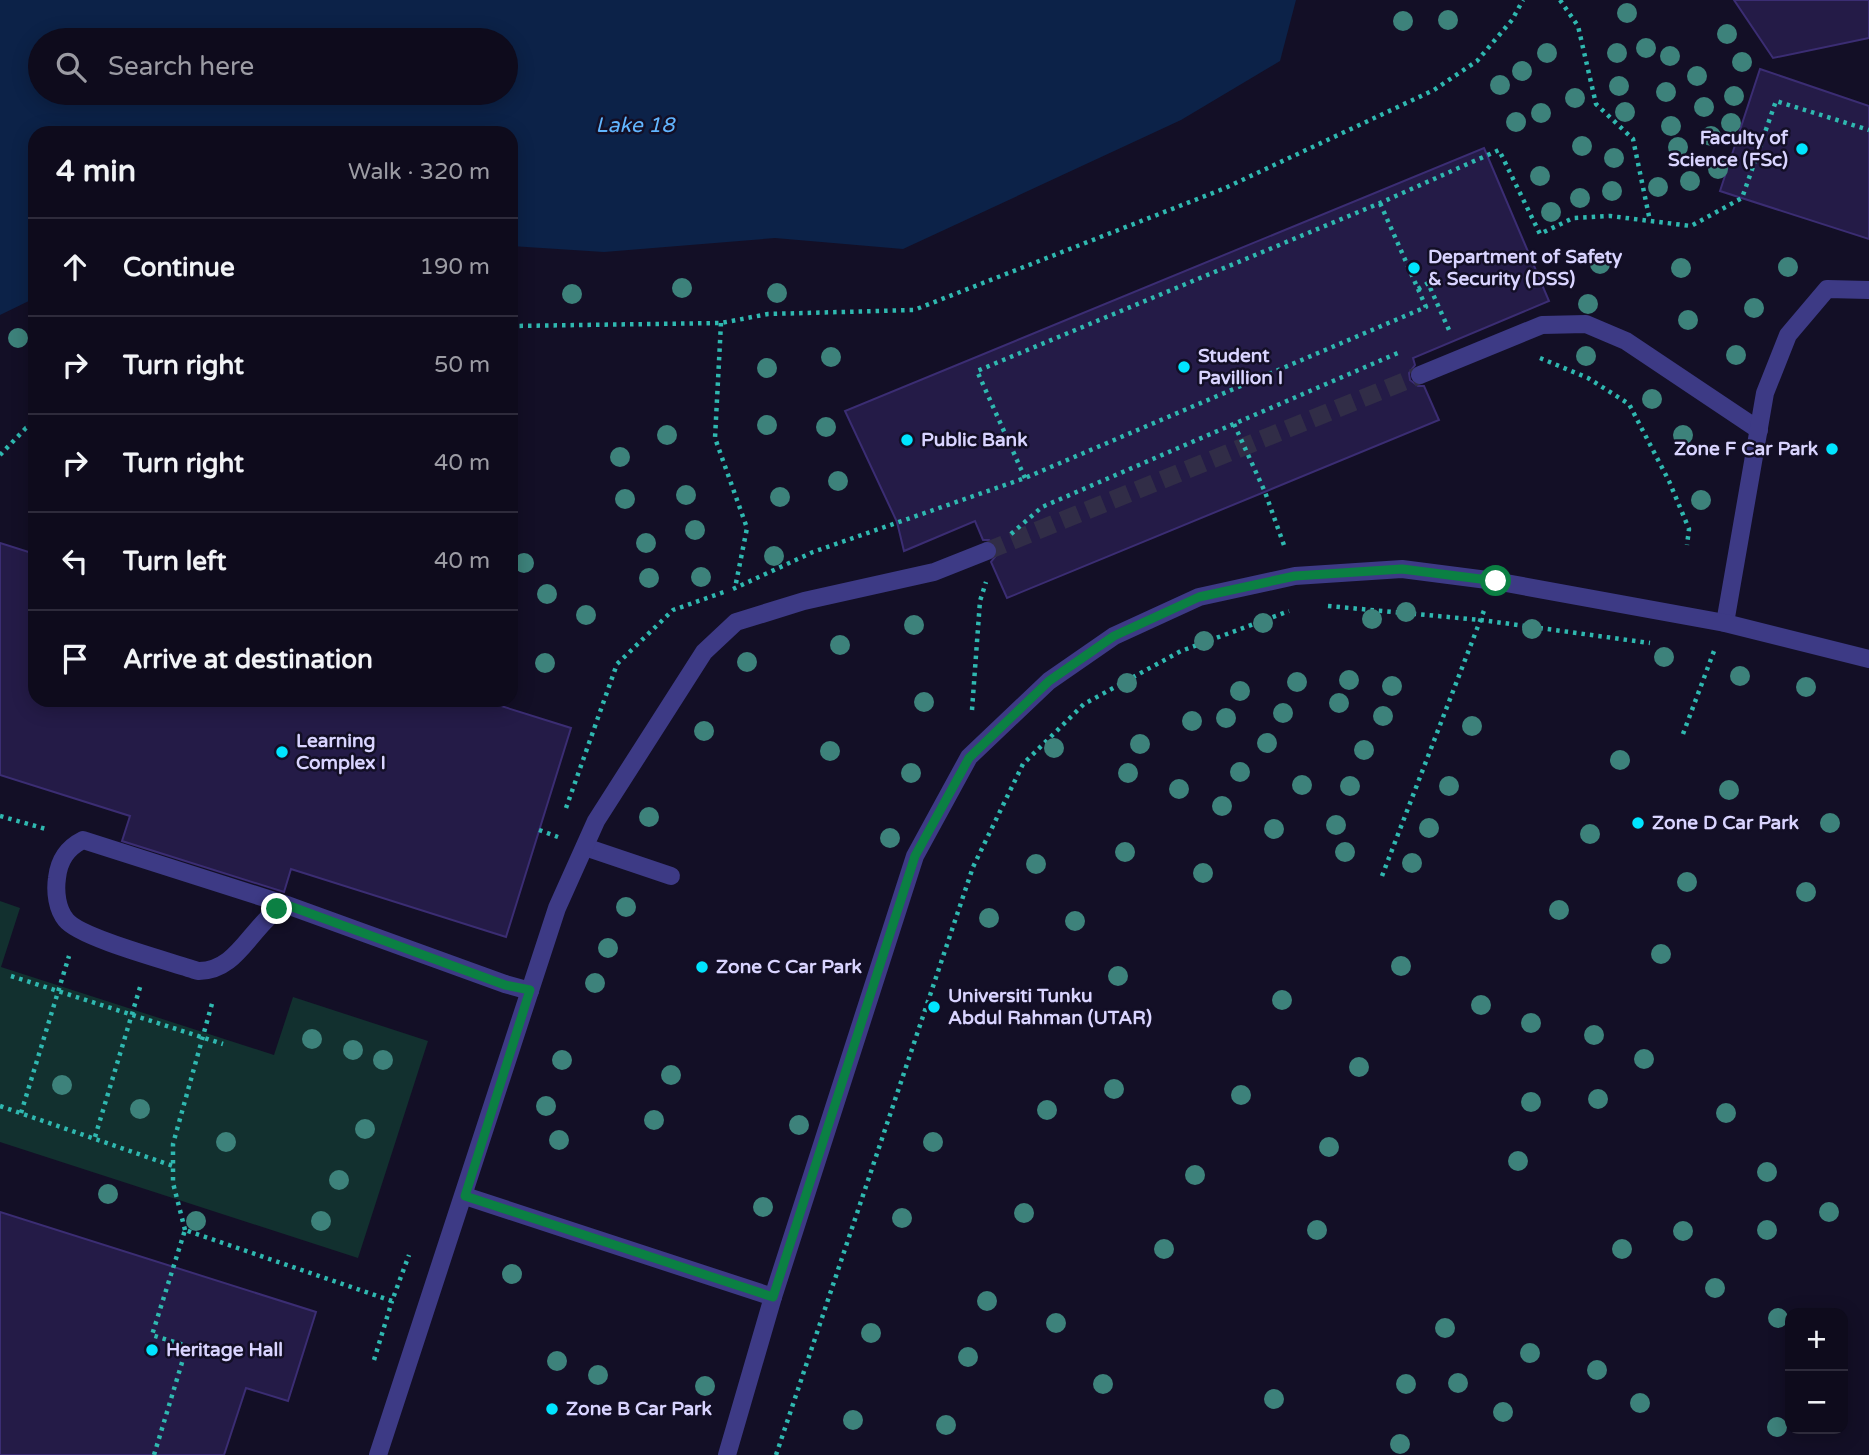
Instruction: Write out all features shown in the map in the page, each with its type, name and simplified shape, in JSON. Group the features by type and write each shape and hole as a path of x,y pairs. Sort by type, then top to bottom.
{"street":[{"path":"1726,623 1765,393 1788,335 1827,289 1869,290"},
{"path":"1420,375 1542,325 1586,324 1626,341 1759,429"},
{"path":"378,1455 465,1196 557,908 596,821 704,652 736,622 804,601 934,572 987,551"},
{"path":"727,1455 773,1297 915,856 969,758 1049,681 1114,636 1199,597 1295,576 1402,569 1496,581 1726,623 1869,659"},
{"path":"287,905 269,916 223,965 212,971 198,971 77,930 61,910 56,881 63,856 71,846 83,840 287,905 505,985 530,990"},
{"path":"585,847 671,876"},
{"path":"465,1196 773,1297"}],"path":[{"path":"518,326 721,323 768,314 914,310 1223,189 1434,90 1477,61 1511,20 1523,0"},
{"path":"1560,0 1578,26 1596,104 1633,139 1650,221"},
{"path":"1025,478 977,371 1380,203 1499,150 1540,234 1573,218 1610,216 1691,226 1742,198 1776,101 1869,130"},
{"path":"897,522 1025,478 1426,307 1380,203"},
{"path":"1418,289 1427,284 1449,330"},
{"path":"721,323 715,438 747,528 735,588"},
{"path":"1014,529 1042,507 1404,350"},
{"path":"1531,355 1588,378 1629,404 1669,481 1689,530 1688,545"},
{"path":"1234,424 1265,492 1306,604"},
{"path":"0,455 28,427"},
{"path":"972,710 980,601 988,576"},
{"path":"1382,876 1496,581"},
{"path":"776,1455 973,867 1023,764 1084,704 1181,651 1306,604 1481,620 1660,644"},
{"path":"1683,734 1715,652 1702,650"},
{"path":"0,816 83,840"},
{"path":"184,1230 173,1183 173,1144 223,965"},
{"path":"11,976 223,1044"},
{"path":"21,1112 59,991"},
{"path":"95,1137 132,1015"},
{"path":"0,1106 173,1166"},
{"path":"154,1455 187,1346 152,1335 174,1267"}],"green space":[{"path":"0,901 20,908 1,967 274,1055 293,997 428,1041 358,1258 0,1142"}],"water":[{"name":"Lake 18","path":"0,0 1296,0 1280,61 1181,120 903,249 775,238 604,252 518,246 518,126 28,126 28,301 0,315"}],"building":[{"path":"1734,0 1869,0 1869,38 1773,58"},
{"name":"Faculty of Science (FSc)","path":"1760,69 1869,106 1869,239 1720,191"},
{"name":"Student Pavillion I","path":"1484,148 1549,301 1413,358 1415,365 1409,373 1410,380 1418,386 1424,386 1439,420 1007,598 991,562 998,553 997,546 989,540 983,540 975,521 904,551 897,522 845,411"},
{"name":"Learning Complex I","path":"0,543 28,552 28,707 504,707 571,728 506,937 291,869 284,892 122,841 130,816 0,775"},
{"name":"Heritage Hall","path":"0,1212 316,1312 288,1401 246,1388 224,1455 0,1455"}],"tunnel":[{"path":"987,551 1420,375"}],"place":[{"name":"Faculty of Science (FSc)","path":"1802,149"},
{"name":"Department of Safety & Security (DSS)","path":"1414,268"},
{"name":"Student Pavillion I","path":"1184,367"},
{"name":"Public Bank","path":"907,440"},
{"name":"Zone F Car Park","path":"1832,449"},
{"name":"Learning Complex I","path":"282,752"},
{"name":"Zone D Car Park","path":"1638,823"},
{"name":"Zone C Car Park","path":"702,967"},
{"name":"Universiti Tunku Abdul Rahman (UTAR)","path":"934,1007"},
{"name":"Heritage Hall","path":"152,1350"},
{"name":"Zone B Car Park","path":"552,1409"}],"route":[{"path":"277,909 287,905 505,985 530,990 465,1196 773,1297 915,856 969,758 1049,681 1114,636 1199,597 1295,576 1402,569 1496,581"}]}
